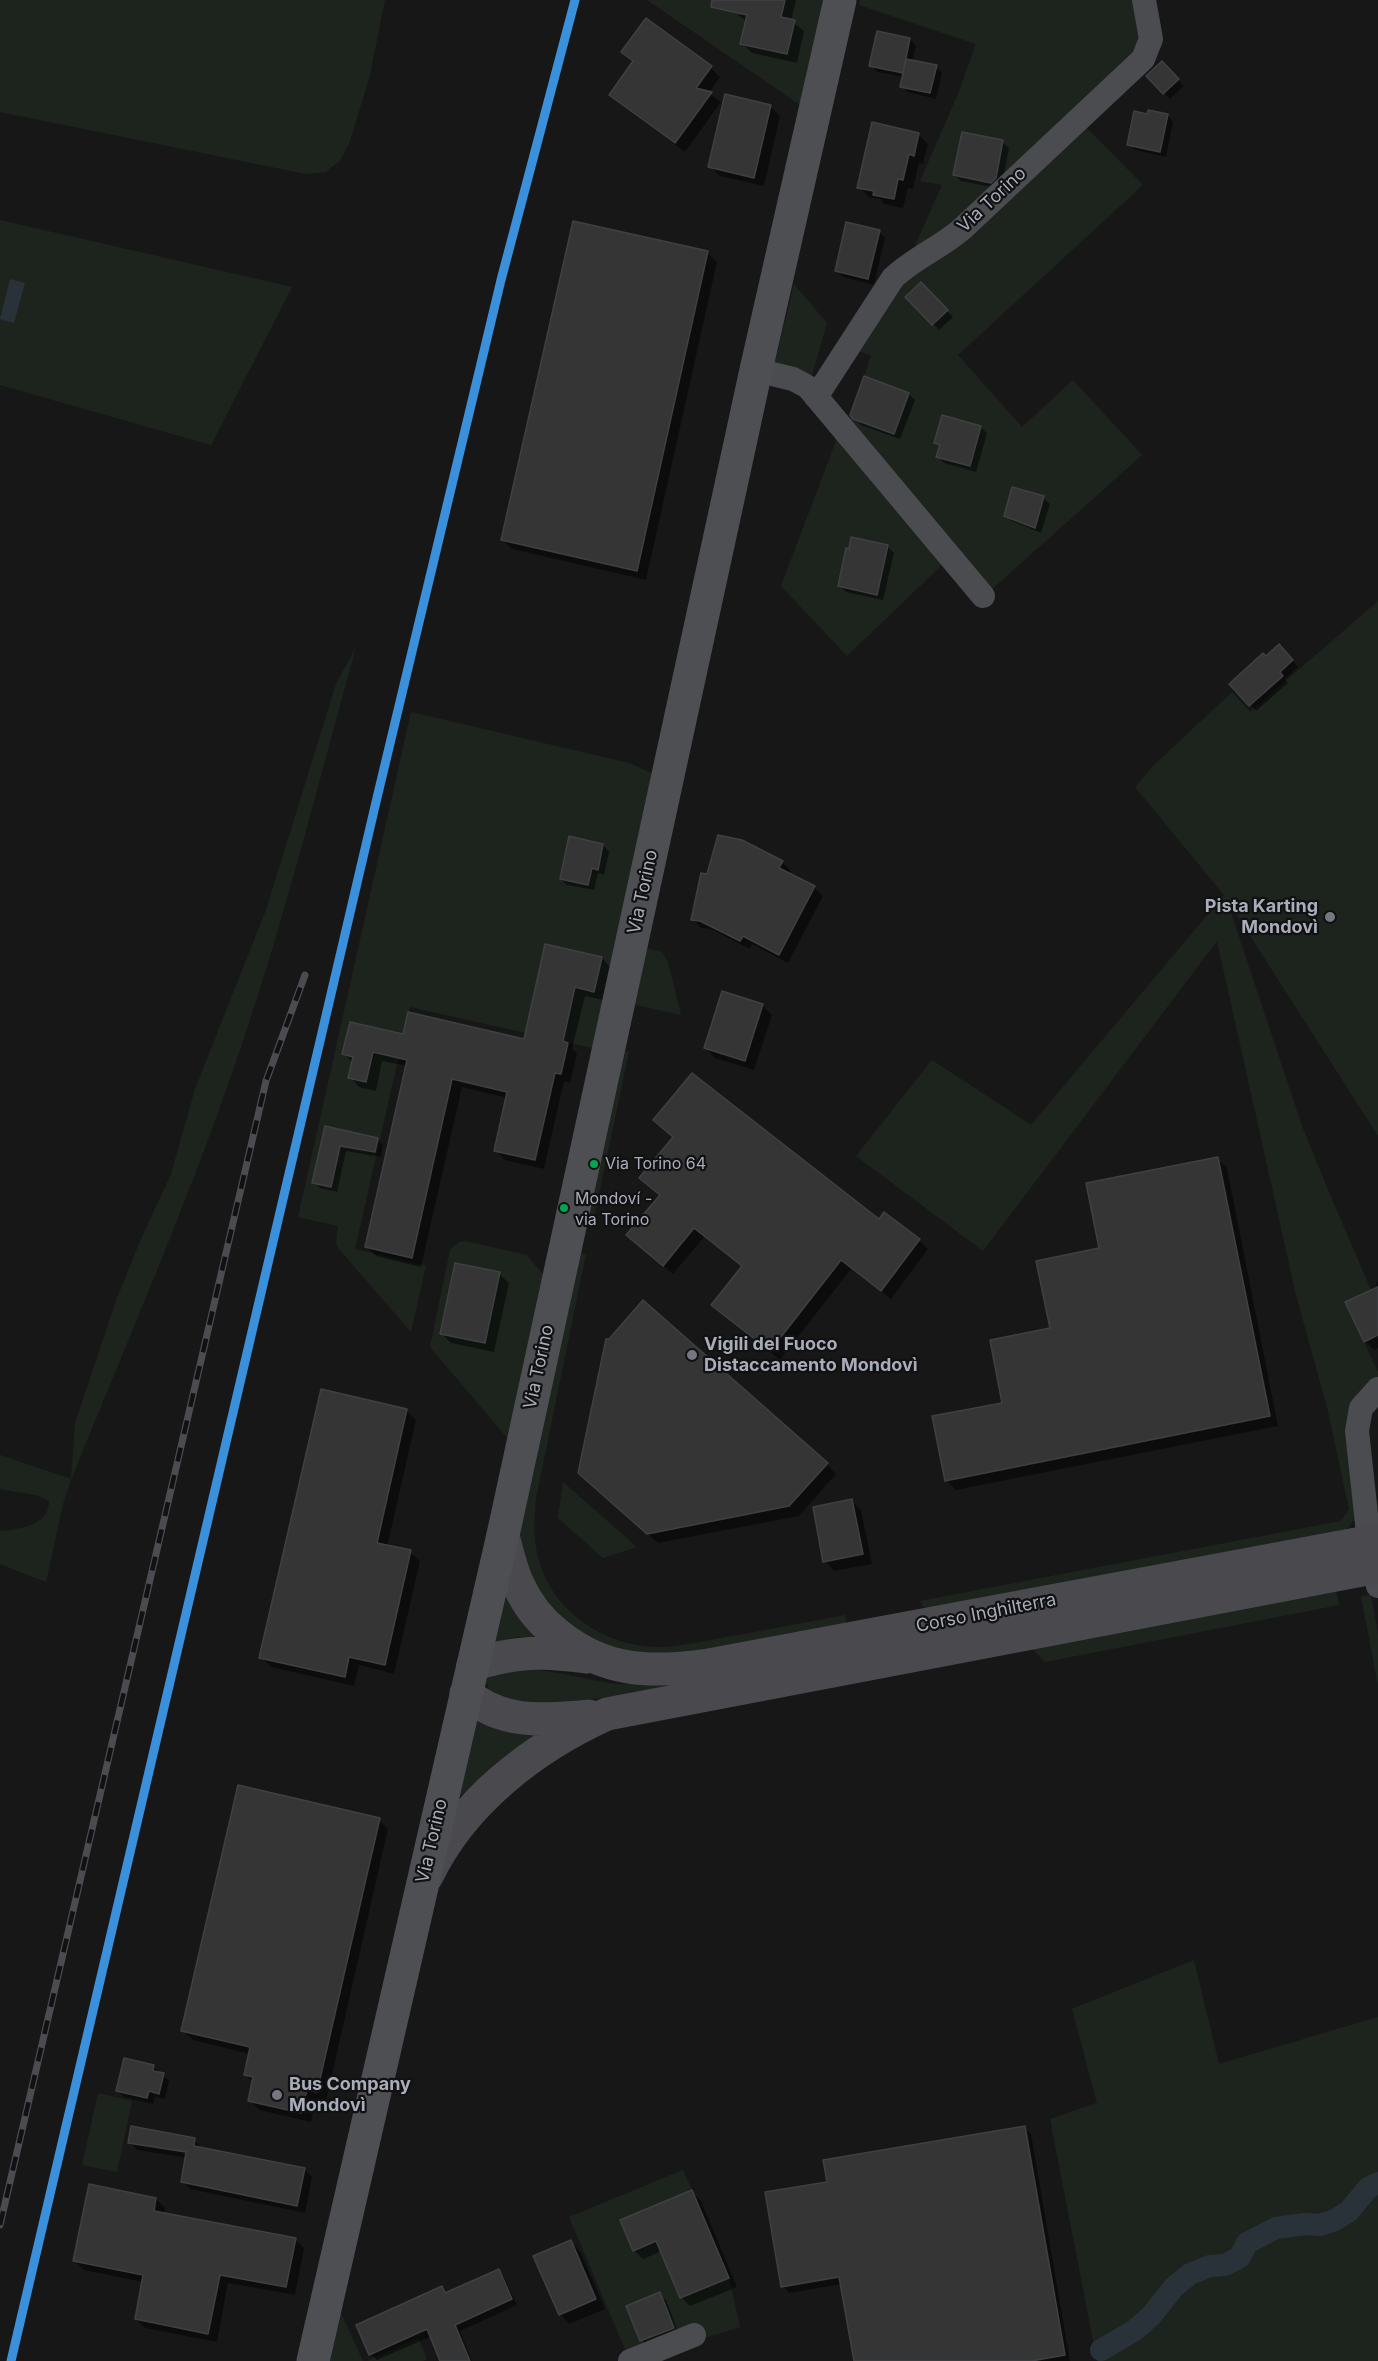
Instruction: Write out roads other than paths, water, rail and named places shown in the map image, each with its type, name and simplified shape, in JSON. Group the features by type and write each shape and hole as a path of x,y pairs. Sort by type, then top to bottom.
{"main road":[{"name":"Via Torino","path":"313,2361 503,1535 756,370 840,0"}],"street":[{"name":"Via Torino","path":"816,397 893,278 910,263 944,243 962,229 1143,59 1151,39 1144,0"},
{"path":"756,370 801,382 983,596"},
{"path":"1376,1560 1357,1431 1361,1408 1378,1389"},
{"name":"Corso Inghilterra","path":"503,1535 518,1584 537,1616 569,1644 593,1658"},
{"name":"Corso Inghilterra","path":"909,1641 607,1714 551,1719 512,1718 486,1708 470,1679 521,1653 542,1652 593,1658 637,1669 681,1669 909,1641 1376,1560"},
{"name":"Corso Inghilterra","path":"420,1891 442,1849 477,1805 551,1742 607,1714"},
{"path":"630,2361 694,2335"}],"waterway":[{"path":"1101,2350 1135,2330 1151,2316 1174,2287 1190,2274 1210,2266 1225,2265 1240,2257 1247,2243 1276,2228 1305,2224 1320,2225 1335,2220 1349,2211 1368,2188 1378,2183"}],"railway":[{"path":"0,2225 266,1081 305,975"}],"place":[{"name":"Pista Karting Mondovì","path":"1330,917"},
{"name":"Via Torino 64","path":"594,1164"},
{"name":"Mondoví - via Torino","path":"564,1208"},
{"name":"Vigili del Fuoco Distaccamento Mondovì","path":"692,1355"},
{"name":"Bus Company Mondovì","path":"277,2095"}]}
